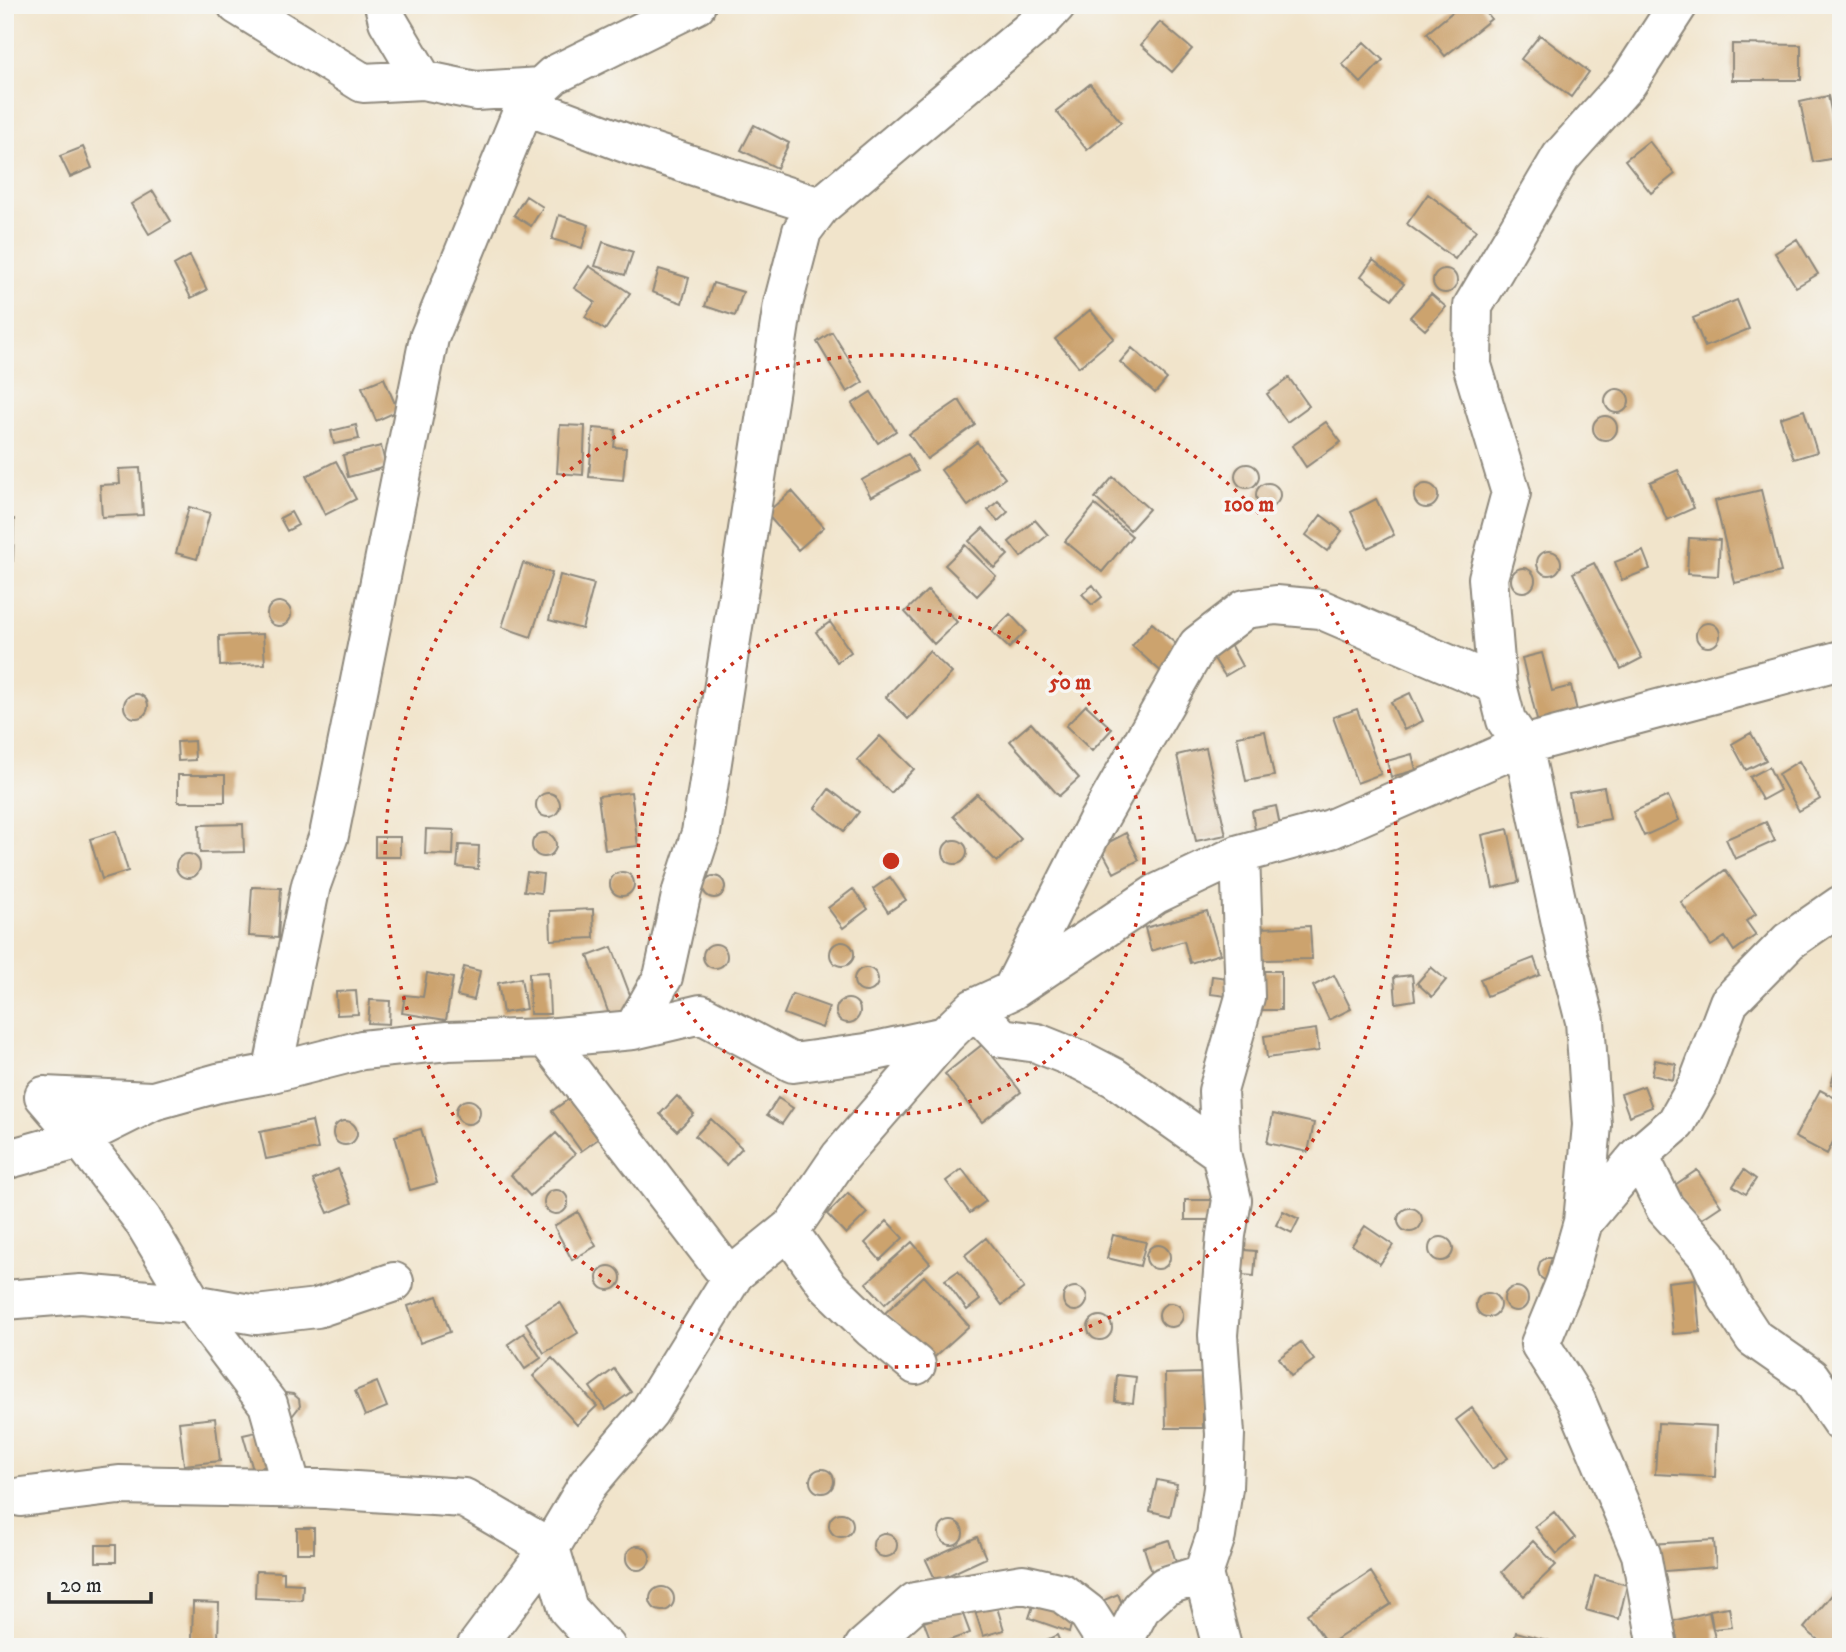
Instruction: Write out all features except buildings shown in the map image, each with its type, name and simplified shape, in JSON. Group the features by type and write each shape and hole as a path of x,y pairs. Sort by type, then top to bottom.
{"street":[{"path":"237,5 363,83 423,80 476,90 533,96 636,147 820,207"},
{"path":"384,5 388,21 423,80"},
{"path":"272,1073 311,885 329,835 429,338 533,96 554,75 696,5"},
{"path":"632,1030 663,977 682,891 701,833 783,304 802,231 820,207 1042,20 1056,5"},
{"path":"1658,1647 1640,1554 1576,1401 1540,1344 1566,1281 1583,1222 1592,1125 1585,1021 1567,951 1523,745 1506,720 1497,685 1488,578 1511,493 1472,365 1473,306 1562,156 1628,82 1678,5"},
{"path":"1011,990 1096,824 1198,645 1245,609 1276,605 1320,609 1497,685"},
{"path":"476,1647 551,1548 587,1484 649,1412 735,1273 788,1230 840,1157 945,1037 974,1008 1011,990 1156,894 1240,854 1331,830 1523,745 1841,660"},
{"path":"1222,1647 1203,1574 1216,1536 1223,1488 1225,1434 1218,1335 1226,1235 1232,1200 1222,1153 1218,1091 1245,997 1240,854"},
{"path":"1583,1222 1639,1155 1676,1124 1698,1084 1729,1002 1789,941 1841,905"},
{"path":"974,1008 1002,1038 1037,1043 1115,1078 1222,1153"},
{"path":"5,1160 80,1138 153,1101 362,1050 448,1041 546,1038 632,1030 701,1014 793,1063 866,1053 945,1037"},
{"path":"546,1038 721,1266 735,1273"},
{"path":"153,1101 44,1096 142,1219 193,1304 268,1404 292,1489"},
{"path":"1639,1155 1665,1208 1708,1256 1727,1297 1754,1338 1810,1377 1841,1422"},
{"path":"788,1230 827,1285 871,1328 916,1365"},
{"path":"5,1300 81,1294 193,1304 256,1315 317,1308 394,1282"},
{"path":"21,1497 119,1485 292,1489 464,1498 551,1548 568,1609 596,1640 606,1647"},
{"path":"864,1647 915,1602 1023,1584 1062,1593 1088,1613 1107,1643 1123,1645 1141,1608 1165,1587 1203,1574"}]}
